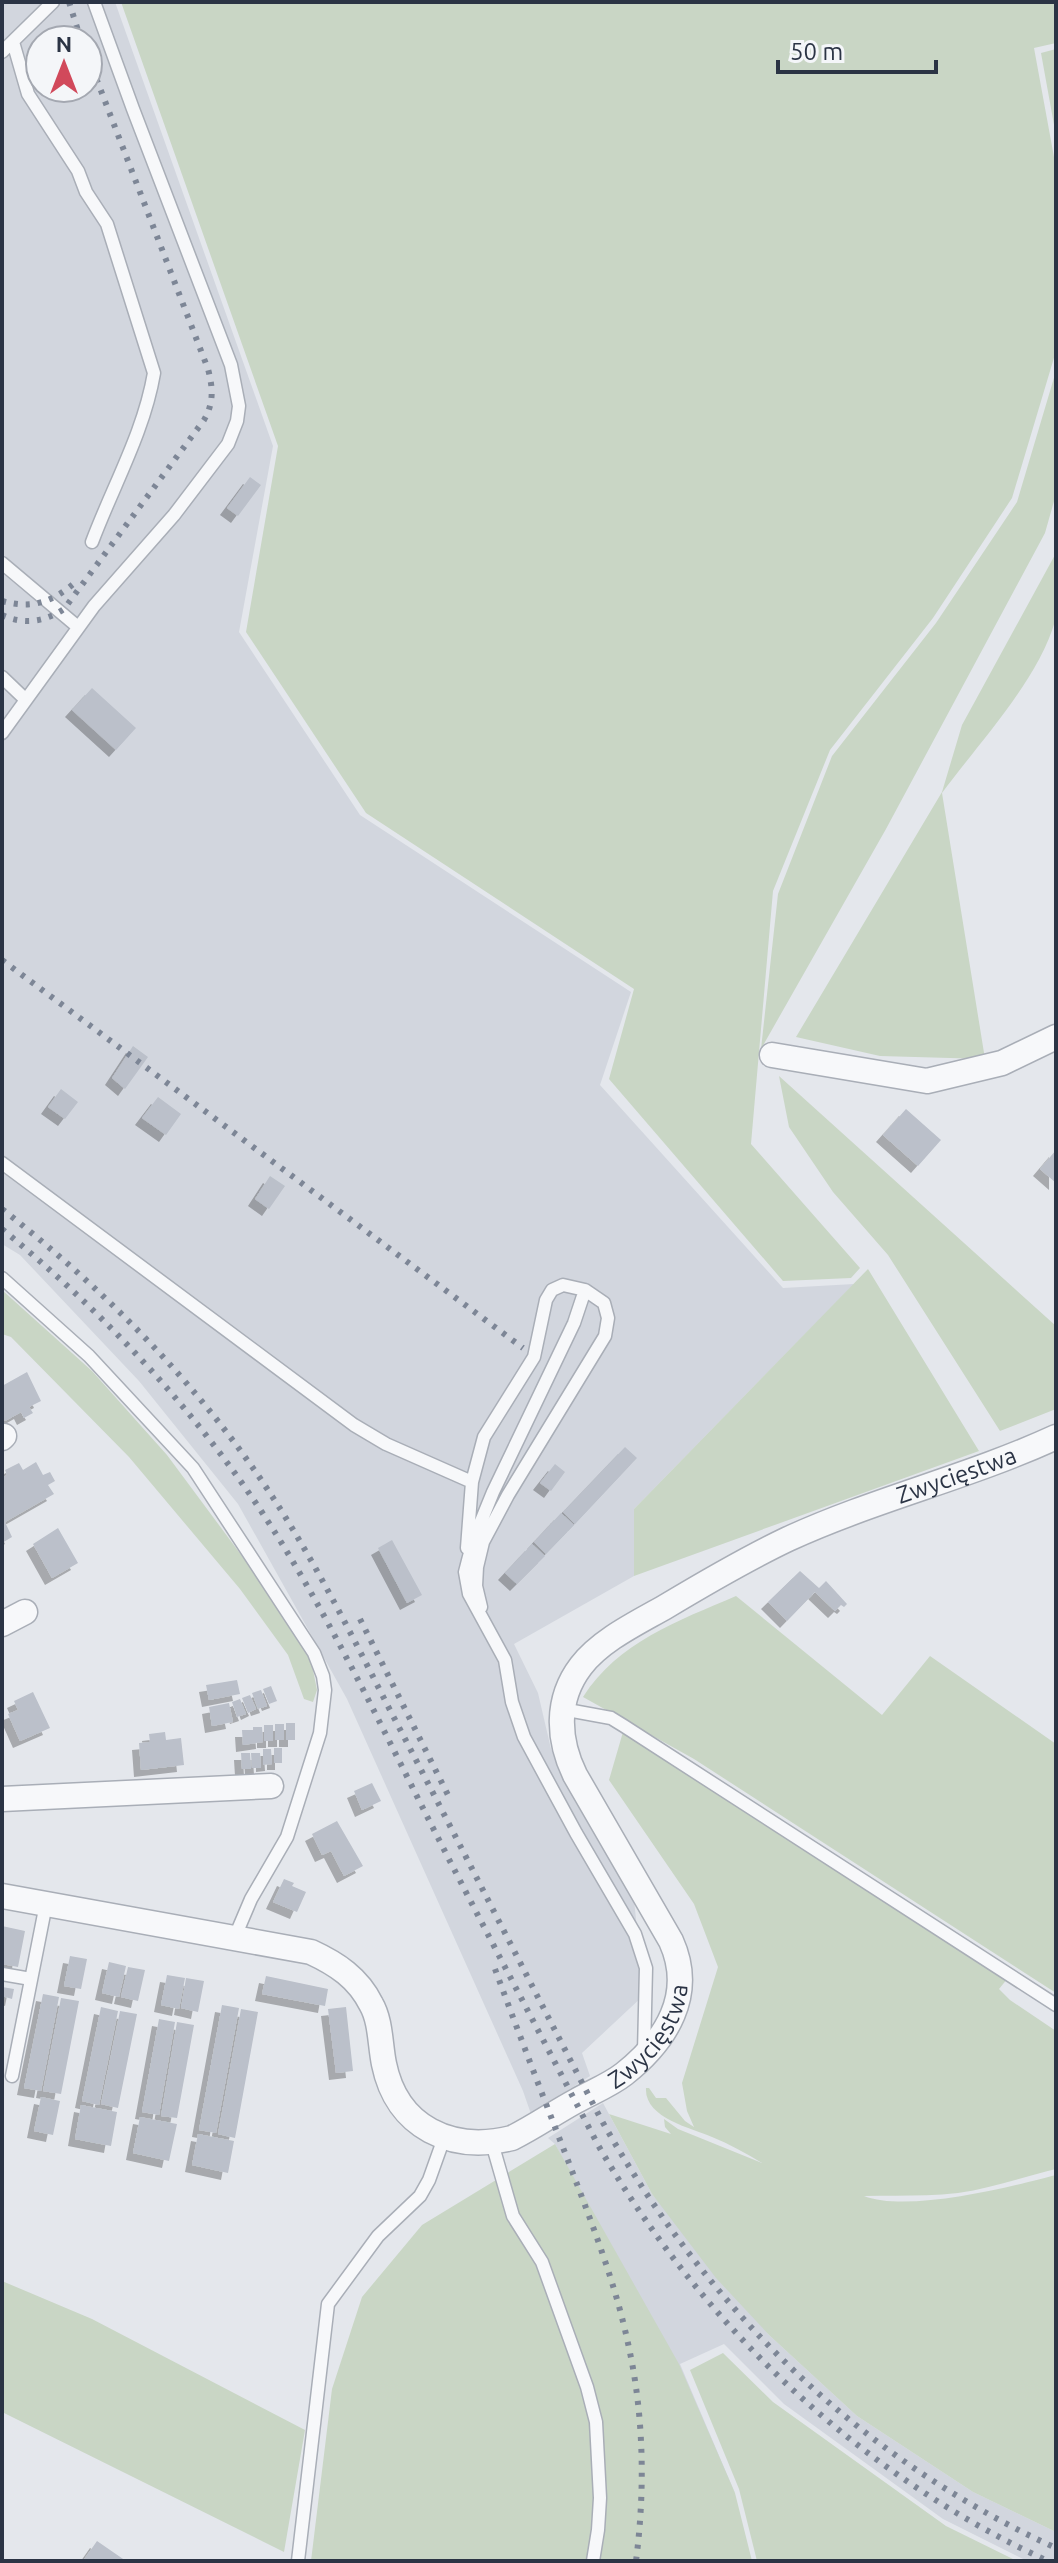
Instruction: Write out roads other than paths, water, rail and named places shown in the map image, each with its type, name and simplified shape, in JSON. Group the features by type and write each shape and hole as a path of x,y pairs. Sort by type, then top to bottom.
{"street":[{"path":"772,1055 927,1081 1002,1063 1056,1037"},
{"name":"Zwycięstwa","path":"2,1896 311,1952 334,1963 350,1976 374,2008 384,2066 398,2101 422,2125 444,2138 474,2144 512,2138 623,2075 661,2039 674,2016 680,1987 678,1957 666,1931 569,1763 562,1740 562,1709 572,1680 587,1659 631,1627 726,1571 789,1539 1056,1437"},
{"path":"2,1624 25,1612"},
{"path":"2,1799 271,1786"}],"lane":[{"path":"2,52 53,2"},
{"path":"2,733 78,627 174,515 228,444 239,406 231,365 94,2"},
{"path":"13,42 28,94 78,171 86,192 107,224 154,373 150,396 136,435 92,542"},
{"path":"4,570 78,627"},
{"path":"2,677 26,700"},
{"path":"2,1163 354,1425 386,1444 472,1482"},
{"path":"2,1278 89,1356 193,1468 314,1653 323,1676 324,1719 287,1837 251,1899 234,1939"},
{"path":"486,1629 476,1586 483,1542 523,1469 605,1336 608,1318 604,1303 585,1290 563,1285 552,1290 546,1300 534,1357 484,1437 472,1482 465,1572 469,1594 486,1629 505,1660 512,1702 524,1737 635,1934 646,1968 645,2055"},
{"path":"465,1572 473,1541 493,1492 574,1323 585,1290"},
{"path":"562,1709 611,1718 1056,2005"},
{"path":"12,2076 46,1904"},
{"path":"2,1974 31,1979"},
{"path":"298,2561 328,2304 378,2236 420,2196 444,2138"},
{"path":"492,2143 513,2216 542,2262 587,2387 596,2422 600,2498 593,2561"}],"railway":[{"path":"69,2 76,24"},
{"path":"2,615 34,621 64,609 204,420 211,401 208,369 104,99"},
{"path":"2,601 13,604 43,602 78,580"},
{"path":"2,960 523,1348"},
{"path":"2,1209 67,1263 129,1321 187,1383 262,1481 339,1611 602,2121 644,2190 690,2254 740,2315 794,2371 853,2423 916,2470 984,2512 1056,2548"},
{"path":"2,1229 116,1333 185,1409 248,1491 298,1570 338,1642 598,2145 639,2211 685,2273 736,2333 791,2388 850,2439 912,2485 979,2526 1048,2561"},
{"path":"360,1619 450,1799"},
{"path":"495,1969 595,2231 624,2324 640,2427 642,2481 636,2561"}]}
